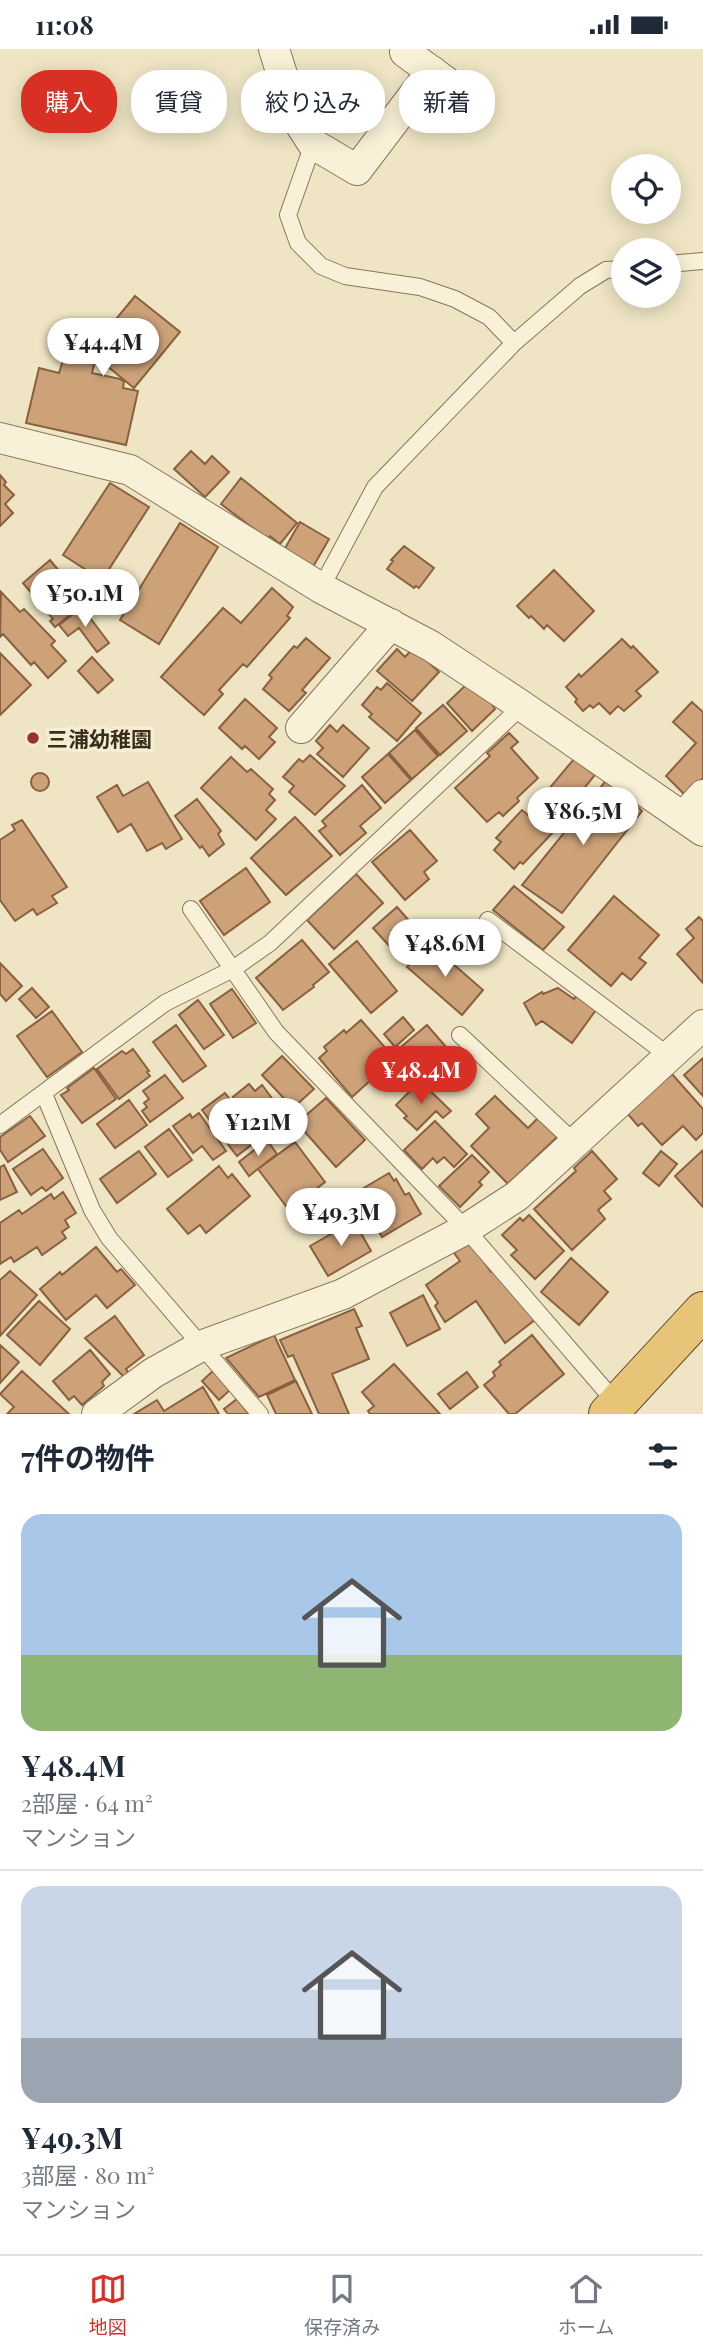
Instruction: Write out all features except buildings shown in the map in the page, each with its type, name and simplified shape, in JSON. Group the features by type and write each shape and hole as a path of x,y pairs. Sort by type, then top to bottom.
{"highway":[{"path":"613,1409 703,1311"}],"street":[{"path":"274,49 295,116 313,144 357,170 399,115"},
{"path":"405,53 430,70"},
{"path":"0,438 130,470 321,588 431,646 696,814"},
{"path":"301,728 391,624"},
{"path":"97,1414 153,1373 203,1345 343,1294 467,1229 517,1196 703,1025"}],"lane":[{"path":"313,144 288,215 298,243 321,266 345,276 420,287 455,299 489,317 514,343"},
{"path":"681,263 703,261"},
{"path":"321,588 375,487 514,343 580,286 611,270"},
{"path":"0,1125 165,1003 233,969 271,943 522,706"},
{"path":"191,909 276,1032 467,1229 613,1409"},
{"path":"488,920 669,1056"},
{"path":"460,1035 574,1142"},
{"path":"44,1094 92,1210 109,1238 260,1414"}],"place":[{"name":"三浦幼稚園","path":"33,738"}]}
